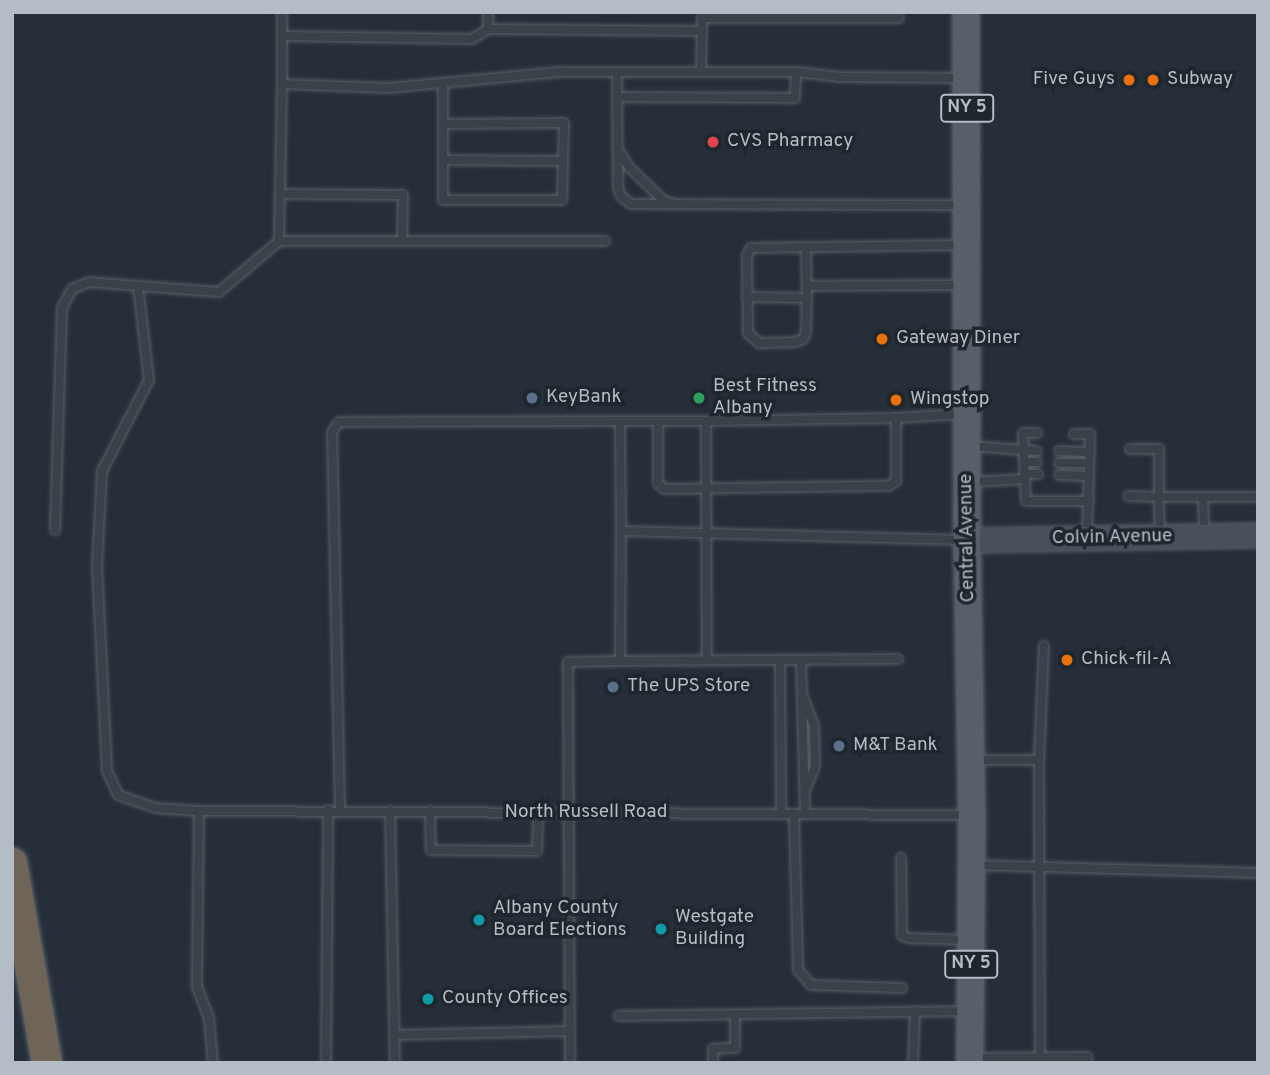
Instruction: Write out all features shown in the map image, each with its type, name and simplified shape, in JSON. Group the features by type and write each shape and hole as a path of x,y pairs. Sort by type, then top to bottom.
{"highway":[{"path":"12,863 47,1063"}],"main road":[{"name":"Central Avenue","path":"966,12 966,414 972,815 970,1060"}],"street":[{"name":"Colvin Avenue","path":"967,540 1258,535"}],"lane":[{"path":"279,241 282,12"},
{"path":"488,12 488,29"},
{"path":"701,72 702,15 899,18"},
{"path":"282,36 472,39 488,29 702,31"},
{"path":"282,85 388,88 562,72 796,72 841,77 966,78"},
{"path":"617,72 618,184 624,199 635,205 967,205"},
{"path":"617,97 795,97 796,72"},
{"path":"443,83 443,124 443,200 562,200 564,123 443,124"},
{"path":"617,143 623,161 636,175 664,201 681,205"},
{"path":"443,160 563,161"},
{"path":"281,194 403,195 402,241"},
{"path":"55,530 62,308 72,289 89,282 219,292 279,241 605,241"},
{"path":"806,247 806,332 803,339 761,343 749,335 749,249 806,247 967,245"},
{"path":"807,286 967,285"},
{"name":"North Russell Road","path":"138,286 149,380 102,471 97,565 107,771 118,795 156,808 199,811 972,815"},
{"path":"747,297 807,298"},
{"path":"340,810 332,432 335,425 343,422 706,421 896,418 966,414"},
{"path":"659,421 659,486 666,489 706,489 892,485 897,478 896,418"},
{"path":"620,421 620,661"},
{"path":"706,421 708,660"},
{"path":"1037,433 1023,433 1026,501 1089,501"},
{"path":"1073,434 1090,434 1087,538"},
{"path":"967,446 1037,451"},
{"path":"1130,449 1159,449 1160,538"},
{"path":"1059,451 1090,452"},
{"path":"1024,462 1037,462"},
{"path":"1059,463 1089,463"},
{"path":"967,482 1038,474"},
{"path":"1059,475 1089,476"},
{"path":"1128,496 1258,497"},
{"path":"1203,497 1204,536"},
{"path":"621,531 967,540"},
{"path":"1040,1057 1039,760 1044,646"},
{"path":"570,1063 568,662 898,659"},
{"path":"780,660 781,814"},
{"path":"801,660 804,814"},
{"path":"971,761 1039,760"},
{"path":"326,1063 328,810"},
{"path":"199,811 197,987 209,1019 213,1063"},
{"path":"390,811 395,1063"},
{"path":"430,811 431,850 471,851 537,851 538,813"},
{"path":"794,814 797,970 811,985 902,988"},
{"path":"901,858 902,935 908,938 971,940"},
{"path":"971,865 1258,873"},
{"path":"619,1016 971,1011"},
{"path":"913,1063 915,1012"},
{"path":"713,1063 713,1049 735,1048 735,1015"},
{"path":"394,1035 569,1031"},
{"path":"970,1060 1087,1057 1087,1063"}],"place":[{"name":"Five Guys","path":"1129,80"},
{"name":"Subway","path":"1153,80"},
{"name":"CVS Pharmacy","path":"713,142"},
{"name":"Gateway Diner","path":"882,339"},
{"name":"KeyBank","path":"532,398"},
{"name":"Best Fitness Albany","path":"699,398"},
{"name":"Wingstop","path":"896,400"},
{"name":"Chick-fil-A","path":"1067,660"},
{"name":"The UPS Store","path":"613,687"},
{"name":"M&T Bank","path":"839,746"},
{"name":"Albany County Board Elections","path":"479,920"},
{"name":"Westgate Building","path":"661,929"},
{"name":"County Offices","path":"428,999"}]}
